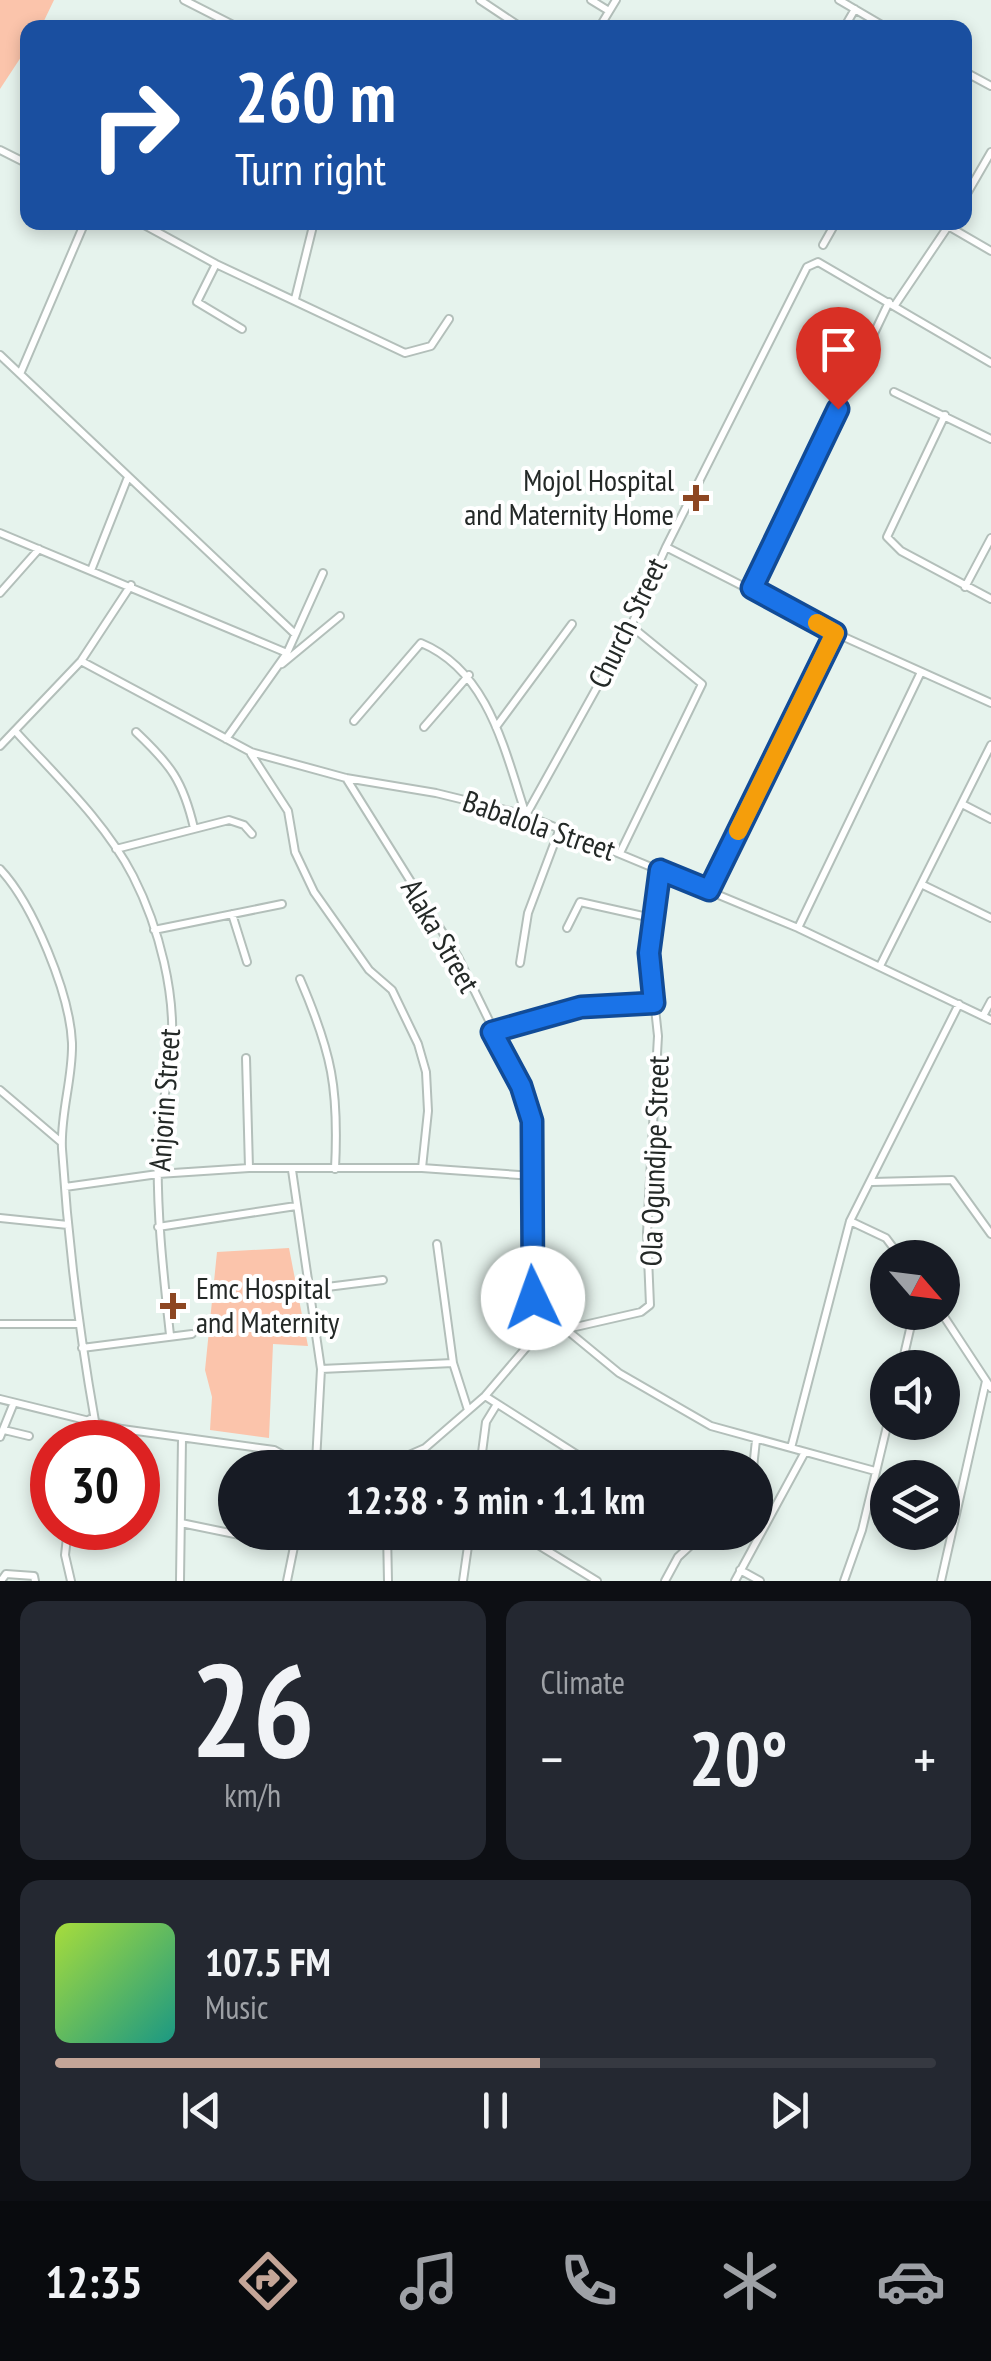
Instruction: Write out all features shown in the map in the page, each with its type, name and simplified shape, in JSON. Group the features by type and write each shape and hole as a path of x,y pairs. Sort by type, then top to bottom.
{"street":[{"path":"184,0 223,20"},
{"path":"480,0 510,20"},
{"path":"591,0 608,11"},
{"path":"603,20 616,0"},
{"path":"840,0 873,20"},
{"path":"848,20 854,9"},
{"path":"972,185 991,152"},
{"path":"20,374 82,230"},
{"path":"154,230 216,264 405,352 431,346 449,319"},
{"path":"296,299 312,230"},
{"path":"823,244 831,230"},
{"path":"752,588 892,304 945,230"},
{"path":"959,230 991,250"},
{"name":"Church Street","path":"526,816 631,626 666,546 808,267 818,262 892,304"},
{"path":"216,264 197,302 242,329"},
{"path":"892,304 991,362"},
{"path":"0,355 295,634"},
{"path":"894,392 991,438"},
{"path":"946,415 887,537 901,551 991,600"},
{"path":"92,568 128,476"},
{"path":"0,533 92,568 287,653"},
{"path":"965,587 991,538"},
{"path":"666,546 835,633 991,703"},
{"path":"0,593 40,549"},
{"path":"226,739 287,653 323,573"},
{"path":"0,746 17,733 81,660 131,585"},
{"path":"278,668 340,616"},
{"path":"496,727 572,624"},
{"path":"620,853 702,684 631,626"},
{"path":"709,890 835,633"},
{"path":"354,721 421,643 456,661 469,676 496,727 526,816"},
{"name":"Babalola Street","path":"81,660 250,752 346,778 436,793 560,828 798,928 987,1018"},
{"path":"798,928 921,672"},
{"path":"424,726 469,676"},
{"path":"136,732 172,766 186,796 194,828"},
{"name":"Anjorin Street","path":"17,733 116,849 131,873 154,930 171,1014 171,1059 160,1101 158,1174 158,1227 170,1335"},
{"path":"880,966 991,746"},
{"path":"250,752 288,811 295,852 314,892 369,970 392,990 418,1044 426,1072 428,1111 422,1168"},
{"name":"Alaka Street","path":"346,778 458,956 521,1086 532,1121 530,1260 536,1336"},
{"path":"962,804 991,818"},
{"path":"116,849 237,820 252,834"},
{"path":"520,963 528,913 560,828"},
{"path":"0,868 26,906 66,1010 72,1040 62,1142 79,1324 93,1420 0,1400"},
{"name":"Ola Ogundipe Street","path":"536,1336 641,1312 653,1298 646,1233 658,1080 652,918 660,870"},
{"path":"924,884 991,918"},
{"path":"568,928 580,902 652,918"},
{"path":"154,930 282,904"},
{"path":"232,914 247,962"},
{"path":"300,980 334,1070 338,1104 335,1170"},
{"path":"987,1018 991,1000"},
{"path":"492,1032 581,1007 654,1003"},
{"path":"791,1448 850,1221 959,1004"},
{"path":"246,1058 250,1168"},
{"path":"0,1090 62,1142"},
{"path":"65,1188 158,1174 250,1168 422,1168 534,1176"},
{"path":"292,1170 321,1370 313,1450"},
{"path":"872,1182 952,1180 991,1234"},
{"path":"158,1227 296,1206"},
{"path":"0,1218 68,1225"},
{"path":"850,1221 888,1240"},
{"path":"436,1244 453,1363 468,1410"},
{"path":"311,1288 383,1280"},
{"path":"0,1324 79,1324"},
{"path":"941,1581 988,1384 953,1330"},
{"path":"568,1331 619,1373 711,1426 870,1469"},
{"path":"82,1348 192,1334"},
{"path":"421,1450 485,1396 536,1336"},
{"path":"321,1370 453,1363"},
{"path":"485,1396 569,1450"},
{"path":"13,1404 2,1434 28,1436"},
{"path":"482,1450 486,1422 496,1404"},
{"path":"160,1434 274,1450"},
{"path":"180,1581 182,1439"},
{"path":"755,1450 756,1440"},
{"path":"735,1581 806,1452"},
{"path":"844,1581 870,1492"},
{"path":"181,1523 218,1531"},
{"path":"66,1550 71,1581"},
{"path":"287,1581 292,1550"},
{"path":"387,1550 388,1581"},
{"path":"462,1581 467,1550"},
{"path":"547,1550 598,1581"},
{"path":"665,1581 686,1550"},
{"path":"740,1570 760,1581"},
{"path":"1,1581 6,1574 16,1573 34,1576 35,1581"}],"shaded area":[{"path":"0,0 54,0 44,20 20,20 20,59 0,89"},
{"path":"289,1248 308,1346 273,1344 269,1438 210,1430 212,1397 205,1370 217,1252"}],"slow traffic":[{"path":"738,831 835,633 817,623"}],"place":[{"name":"Mojol Hospital and Maternity Home","path":"696,498"},
{"name":"Emc Hospital and Maternity","path":"173,1306"}],"route":[{"path":"533,1298 532,1121 521,1086 492,1032 535,1016 581,1007 654,1003 649,953 660,870 709,890 835,633 752,588 838,409"}]}
